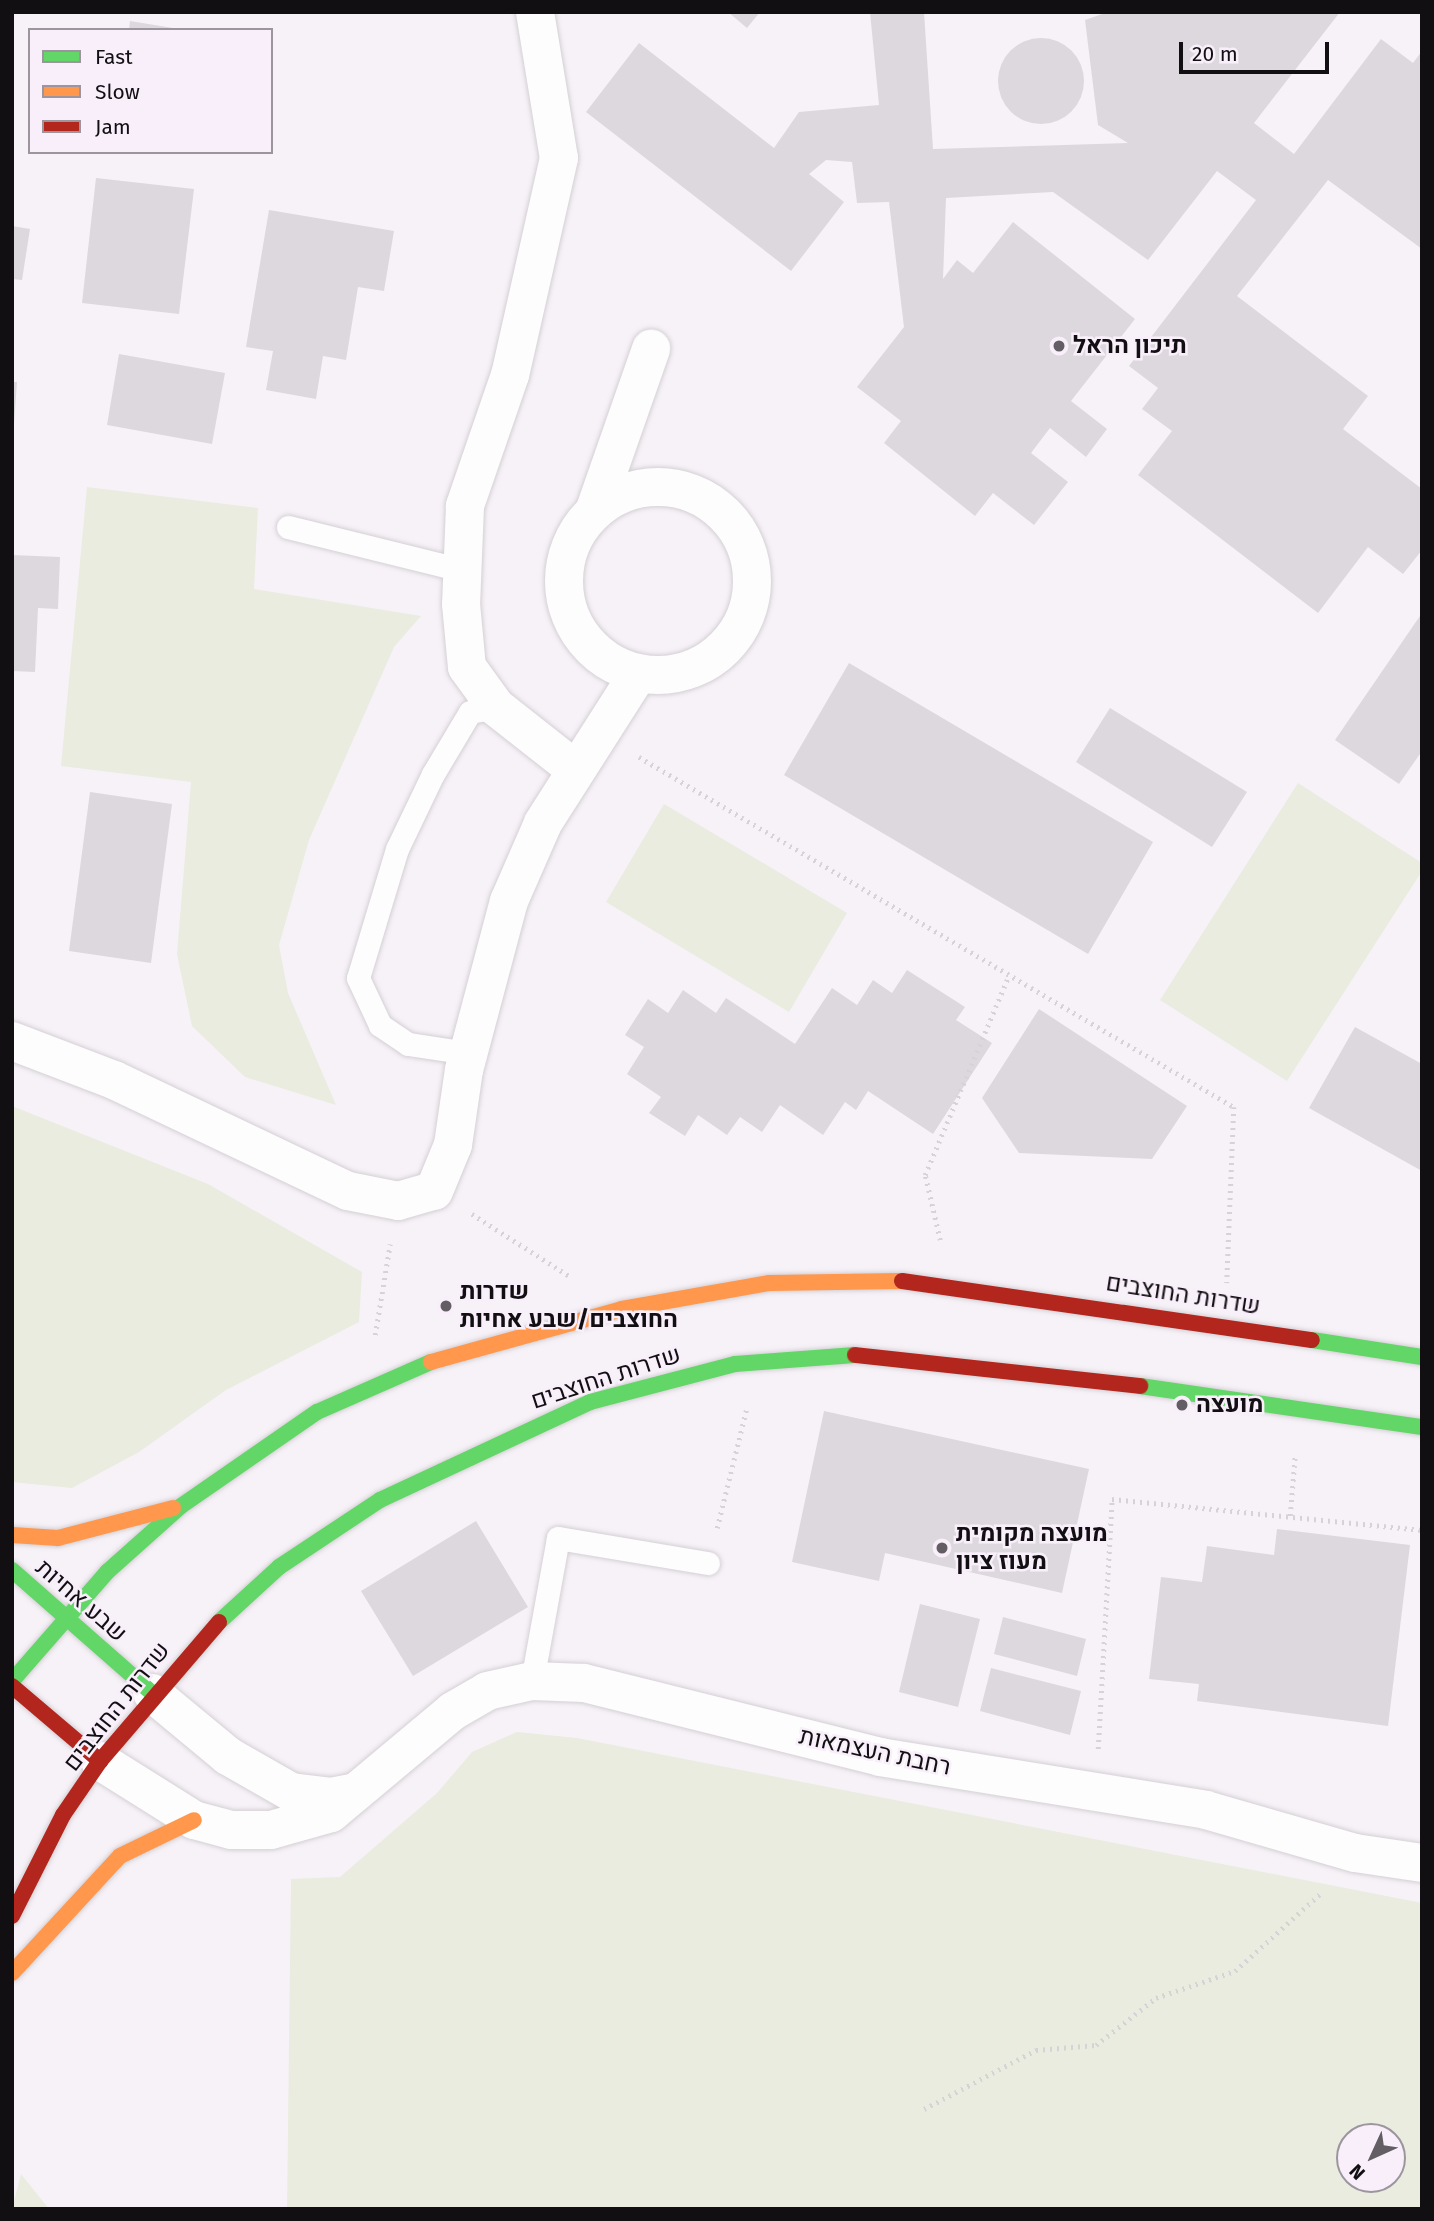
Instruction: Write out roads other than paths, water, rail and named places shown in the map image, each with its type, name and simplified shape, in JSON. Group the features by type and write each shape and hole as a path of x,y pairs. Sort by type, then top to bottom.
{"main road":[{"name":"שדרות החוצבים","path":"12,1684 107,1572 181,1506 274,1439 366,1386 483,1345 622,1309 807,1280 950,1285 1422,1357"},
{"name":"שדרות החוצבים","path":"12,1916 63,1815 100,1760 152,1693 279,1567 380,1500 488,1444 590,1402 759,1361 823,1353 915,1355 1422,1427"},
{"path":"12,1535 67,1536 181,1506"},
{"name":"שבע אחיות","path":"12,1570 152,1693"},
{"path":"12,1684 100,1760"},
{"path":"12,1973 120,1856 194,1820"}],"street":[{"path":"535,12 559,158 510,374 465,506 462,570 467,667 496,707 576,770"},
{"path":"595,509 636,489 681,489 712,503 735,526 749,554 753,587 745,619 727,646 702,666 670,676 638,674 606,661 582,639 564,599 563,566 574,534 595,509 651,349"},
{"path":"12,1041 114,1080 348,1191 397,1201 434,1191 453,1145 468,1053 509,901 542,823 638,674"},
{"name":"רחבת העצמאות","path":"100,1760 194,1820 232,1830 271,1830 331,1813 453,1711 487,1690 532,1681 584,1683 880,1757 1206,1810 1355,1853 1422,1863"},
{"path":"152,1693 228,1756 291,1791 331,1797 361,1790"}],"lane":[{"path":"288,527 462,570"},
{"path":"468,1053 408,1044 380,1025 358,978 397,849 433,774 470,712 496,707"},
{"path":"532,1681 558,1538 708,1563"}],"place":[{"name":"תיכון הראל","path":"1059,346"},
{"name":"שדרות החוצבים/שבע אחיות","path":"446,1306"},
{"name":"מועצה","path":"1182,1405"},
{"name":"מועצה מקומית מעוז ציון","path":"942,1548"}]}
